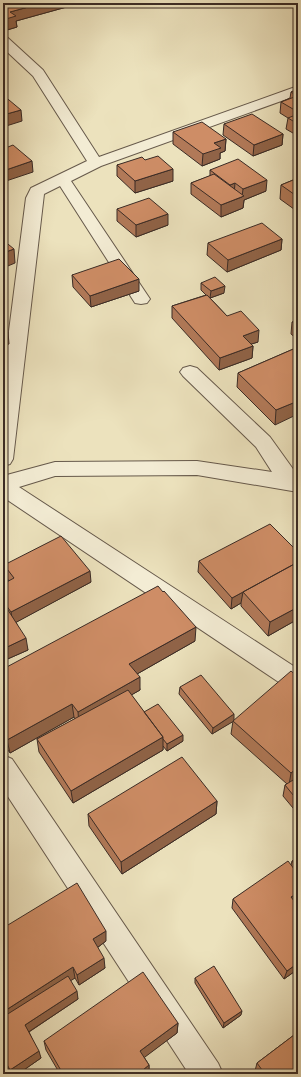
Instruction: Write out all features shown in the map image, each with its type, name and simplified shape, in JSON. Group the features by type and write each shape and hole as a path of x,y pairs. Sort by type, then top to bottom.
{"street":[{"path":"3,41 38,73 96,163"},
{"path":"3,459 34,198 37,191 96,163 298,90"},
{"path":"62,178 141,299"},
{"path":"190,372 263,442 294,484"},
{"path":"3,485 55,469 189,468 294,484"},
{"path":"3,485 298,682"},
{"path":"3,766 207,1074"}],"building":[{"path":"3,3 43,3 10,12 16,16 6,19 3,17"},
{"path":"298,89 298,112 281,102 297,96 291,92"},
{"path":"3,95 21,110 3,115"},
{"path":"252,114 283,134 254,145 224,124"},
{"path":"298,114 298,124 288,118"},
{"path":"202,122 226,139 214,143 221,148 203,154 173,132"},
{"path":"13,145 32,161 3,171 3,149"},
{"path":"158,156 173,169 135,181 117,165 142,157 145,160"},
{"path":"238,159 267,180 243,189 235,183 230,185 210,170"},
{"path":"214,174 244,196 221,205 191,183"},
{"path":"298,178 298,197 281,185"},
{"path":"149,198 168,214 136,225 117,209"},
{"path":"262,223 282,239 228,260 208,243"},
{"path":"3,240 14,249 3,253"},
{"path":"119,259 139,279 90,296 72,275"},
{"path":"215,277 225,286 211,291 201,283"},
{"path":"207,295 227,316 241,311 259,330 243,336 253,346 220,358 172,306"},
{"path":"298,320 298,327 292,322"},
{"path":"3,327 8,332 3,333"},
{"path":"298,347 298,401 276,410 238,373"},
{"path":"270,524 298,552 298,562 232,598 199,561"},
{"path":"61,536 90,571 11,612 3,601 3,584 14,578 4,565"},
{"path":"298,562 298,607 270,622 243,592"},
{"path":"158,586 196,627 129,664 140,677 78,712 72,704 7,740 3,734 3,669"},
{"path":"6,607 26,638 3,649 3,608"},
{"path":"291,671 298,677 298,767 291,773 233,721"},
{"path":"201,675 234,714 213,728 180,687"},
{"path":"128,690 163,737 71,791 37,739"},
{"path":"158,704 183,735 167,744 144,712"},
{"path":"182,757 217,801 121,862 88,814"},
{"path":"298,777 298,801 285,785"},
{"path":"298,857 298,869 292,861"},
{"path":"288,861 298,874 298,893 291,897 298,906 298,963 287,971 233,899"},
{"path":"77,883 106,931 93,939 104,958 77,975 73,967 3,1012 3,928"},
{"path":"214,966 242,1011 224,1023 195,978"},
{"path":"143,972 178,1023 140,1051 149,1065 138,1074 63,1074 44,1041"},
{"path":"68,976 77,991 25,1025 39,1051 10,1070 3,1057 3,1017"},
{"path":"298,1032 298,1067 289,1074 265,1074 257,1063"}]}
